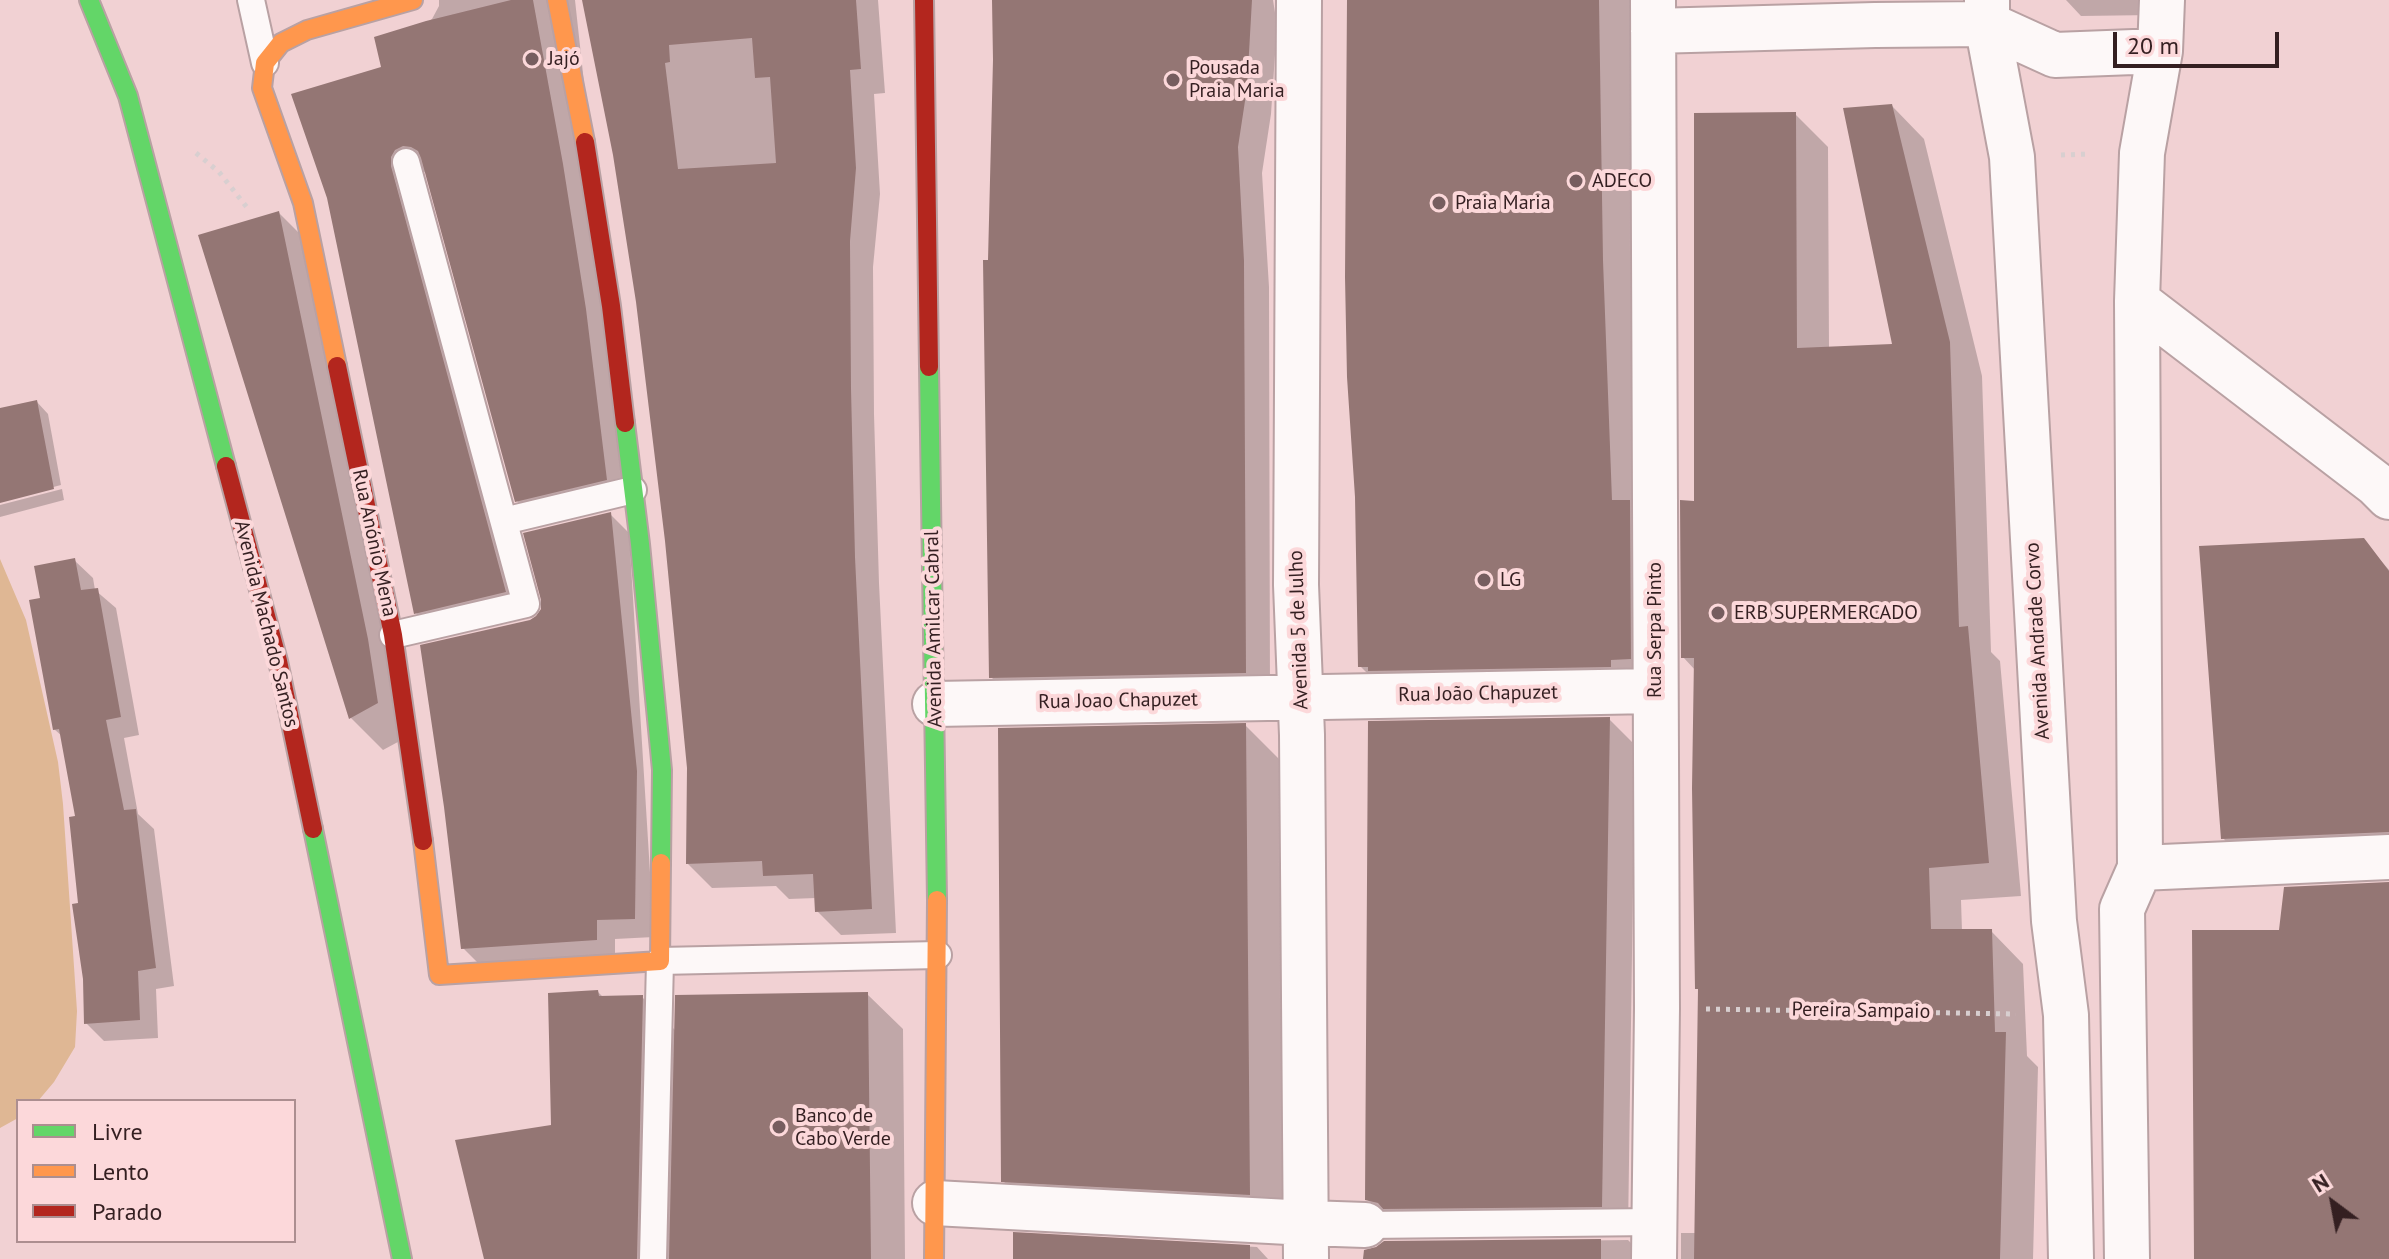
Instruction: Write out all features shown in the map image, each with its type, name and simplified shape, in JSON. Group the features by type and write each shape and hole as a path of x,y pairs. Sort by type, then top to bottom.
{"street":[{"name":"Avenida Machado Santos","path":"89,0 128,96 278,661 402,1259"},
{"path":"265,63 281,43 307,30 413,0"},
{"path":"557,0 609,291 633,490 662,770 660,961"},
{"name":"Avenida Amilcar Cabral","path":"924,0 938,955 934,1259"},
{"name":"Avenida 5 de Julho","path":"1299,0 1296,585 1301,697 1306,1241"},
{"path":"2127,1259 2122,909 2140,868 2137,301 2142,153 2160,51 2162,0"},
{"path":"1653,15 1875,25 1987,12 2055,55 2160,51"},
{"name":"Avenida Andrade Corvo","path":"1987,12 2012,157 2054,921 2066,1015 2071,1259"},
{"name":"Rua Serpa Pinto","path":"1653,15 1655,1241"},
{"name":"Rua Anónio Mena","path":"265,63 262,88 303,203 393,635 421,821 439,975 660,961"},
{"path":"2137,301 2389,497"},
{"name":"Rua João Chapuzet","path":"1301,697 1655,691"},
{"name":"Rua Joao Chapuzet","path":"935,704 1301,697"},
{"path":"2140,868 2389,857"},
{"path":"935,1203 1306,1241 1365,1225"}],"lane":[{"path":"251,0 265,63"},
{"path":"393,635 526,604 406,162"},
{"path":"504,521 633,490"},
{"name":"Rua Anónio Mena","path":"660,961 938,955"},
{"path":"653,1259 660,961"},
{"path":"1365,1225 1655,1241"}],"path":[{"path":"2012,157 2142,153"},
{"name":"Pereira Sampaio","path":"1657,1008 2066,1015"}],"shaded area":[{"path":"0,559 26,620 58,762 77,1011 75,1047 54,1082 40,1099 16,1099 16,1119 0,1128"}],"building":[{"path":"511,0 533,0 586,309 607,480 515,502 421,158 418,151 411,147 403,146 395,150 391,166 506,592 414,614 327,198 291,94 381,67 374,37"},
{"path":"582,0 856,0 861,69 850,70 856,168 850,241 851,388 855,557 872,909 815,912 813,874 763,876 762,861 686,864 687,768 665,541 636,302 613,155","holes":["752,38 755,78 770,77 776,163 678,169 665,63 670,62 669,45"]},
{"path":"992,0 1252,0 1247,88 1238,147 1244,261 1246,673 989,678 983,260 988,260"},
{"path":"1347,0 1599,0 1603,260 1612,500 1630,500 1631,659 1611,660 1611,667 1368,671 1368,667 1358,667 1355,497 1347,377 1345,277"},
{"path":"1892,104 1950,342 1959,627 1968,626 1989,863 1929,868 1931,929 1992,929 1995,1032 2006,1032 2000,1259 1694,1259 1698,989 1695,989 1692,788 1694,658 1681,658 1680,500 1694,501 1694,113 1796,112 1797,348 1892,344 1843,108"},
{"path":"279,211 368,639 378,703 349,719 198,235"},
{"path":"37,400 54,489 0,503 0,408"},
{"path":"611,512 637,771 635,919 597,920 597,940 461,949 420,645 530,620 536,616 541,609 541,600 523,533"},
{"path":"2364,538 2389,571 2389,832 2221,839 2199,546"},
{"path":"75,558 81,590 98,588 121,717 106,720 124,810 136,809 156,968 138,971 140,1020 84,1024 83,979 72,904 78,903 69,817 75,816 59,729 53,730 29,600 40,598 34,566"},
{"path":"1610,717 1602,1207 1383,1209 1378,1203 1365,1200 1368,721"},
{"path":"1246,723 1250,1195 1001,1182 998,728"},
{"path":"2389,882 2389,1259 2194,1259 2192,930 2279,930 2284,887"},
{"path":"598,990 599,996 643,995 637,1259 484,1259 455,1140 551,1125 548,993"},
{"name":"Banco de Cabo Verde","path":"868,992 871,1259 669,1259 675,995"},
{"path":"1013,1232 1250,1245 1250,1259 1013,1259"},
{"path":"1601,1239 1601,1259 1363,1259 1364,1250 1384,1241"}],"traffic: fast":[{"path":"89,0 128,96 226,466"},
{"path":"929,367 937,900"},
{"path":"625,423 662,770 661,863"},
{"path":"313,829 402,1259"}],"traffic: slow":[{"path":"337,366 303,203 262,88 265,63 281,43 307,30 413,0"},
{"path":"557,0 585,142"},
{"path":"423,841 439,975 660,961 661,863"},
{"path":"934,1259 937,900"}],"traffic: jam":[{"path":"924,0 929,367"},
{"path":"585,142 611,306 625,423"},
{"path":"337,366 393,635 423,841"},
{"path":"226,466 278,661 313,829"}],"place":[{"name":"Jajó","path":"532,59"},
{"name":"Pousada Praia Maria","path":"1173,80"},
{"name":"ADECO","path":"1576,181"},
{"name":"Praia Maria","path":"1439,203"},
{"name":"LG","path":"1484,580"},
{"name":"ERB SUPERMERCADO","path":"1718,613"},
{"name":"Banco de Cabo Verde","path":"779,1127"}]}
